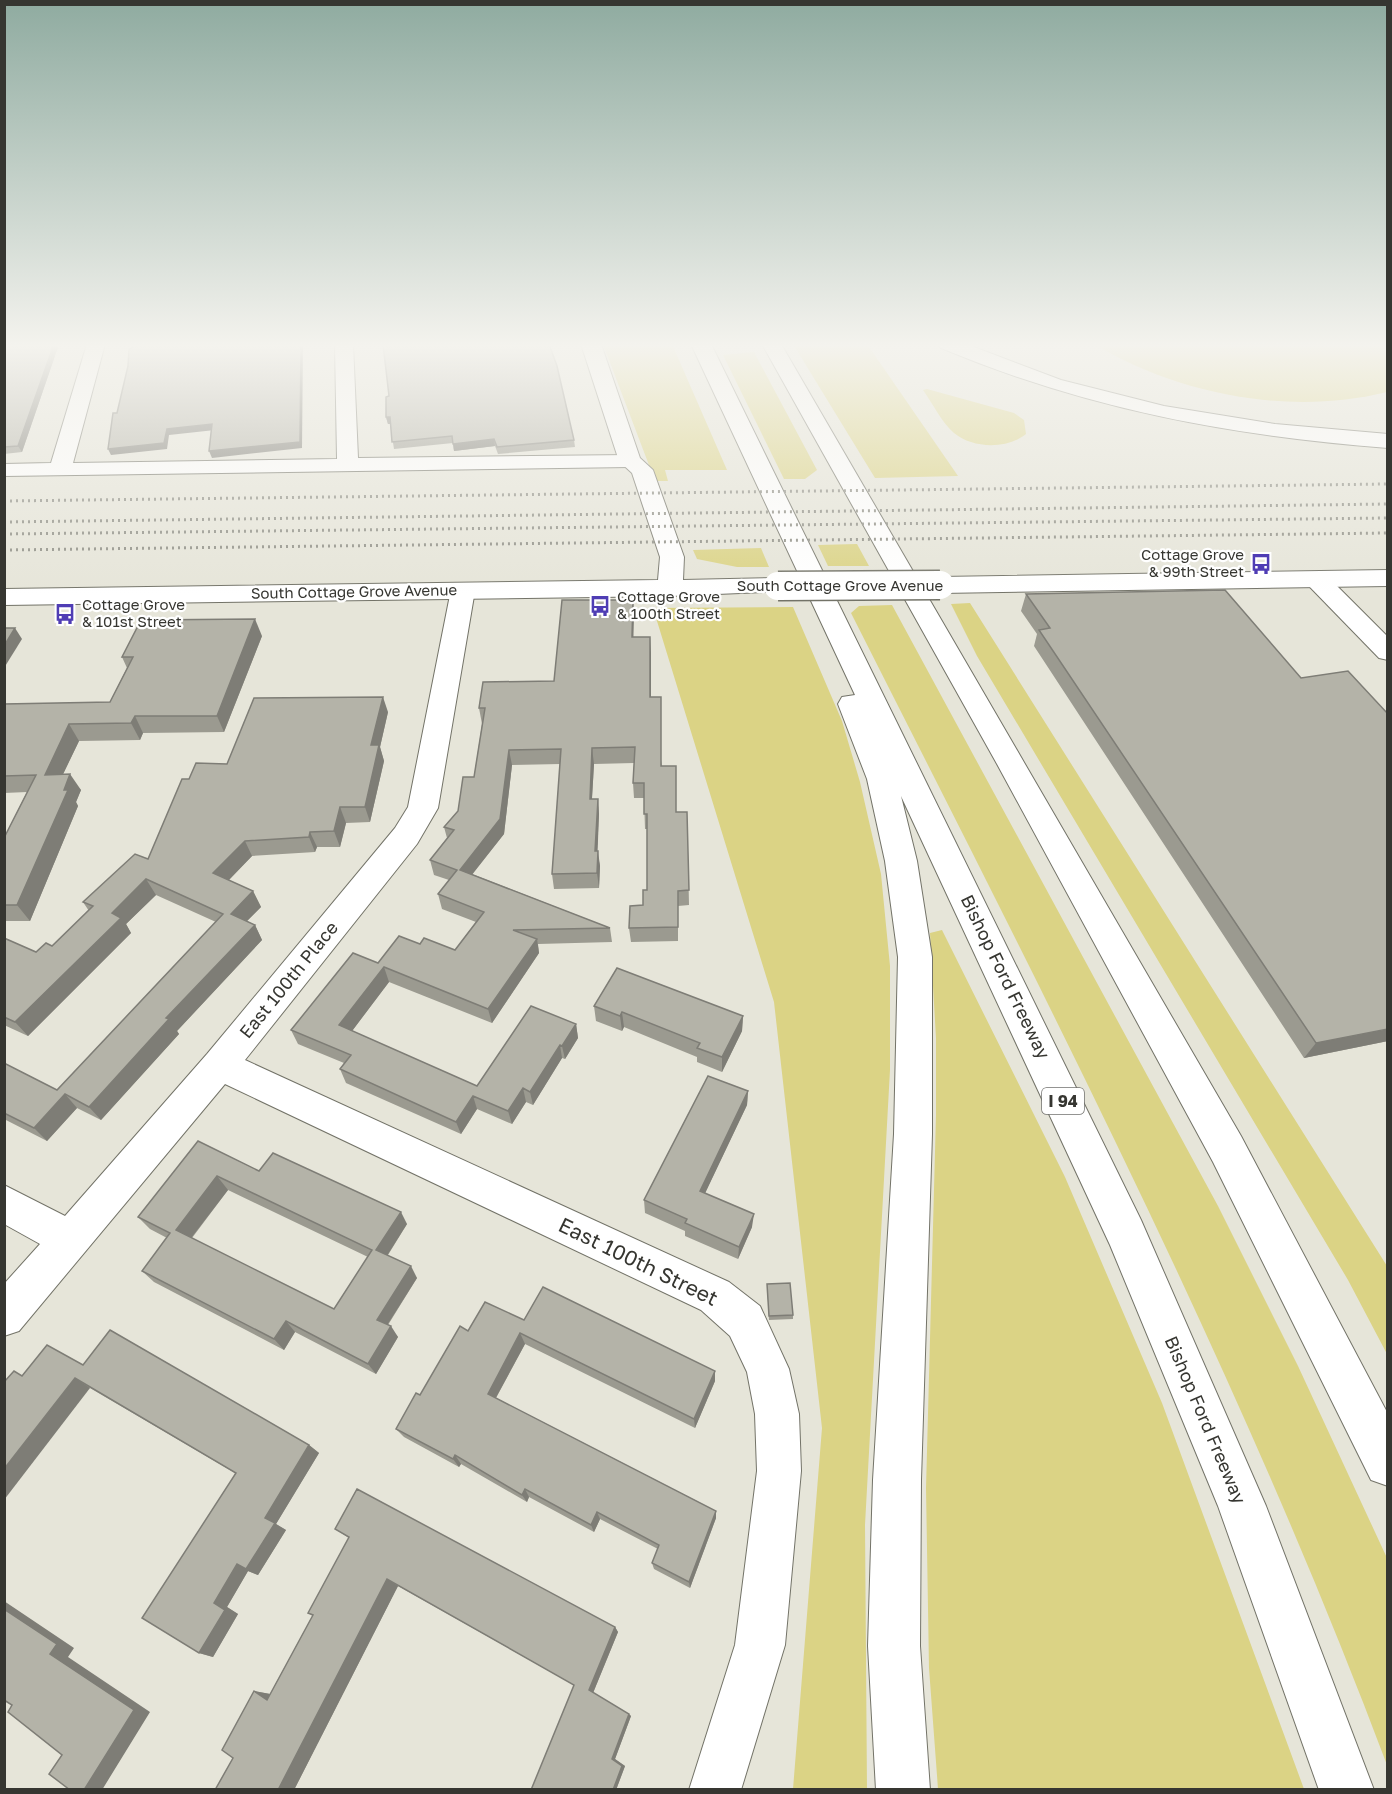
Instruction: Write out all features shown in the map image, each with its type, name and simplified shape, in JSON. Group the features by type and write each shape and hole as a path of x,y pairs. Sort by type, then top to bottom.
{"main road":[{"path":"619,428 630,461 626,472 653,559 670,588"},
{"path":"819,428 1012,764 1227,1149 1383,1451"},
{"path":"1256,428 1290,433 1388,441"},
{"path":"741,429 747,475 850,699 882,779 901,861 915,957 913,1134 897,1480 894,1646 903,1790"},
{"name":"Bishop Ford Freeway","path":"741,429 1126,1234 1242,1506 1347,1790"},
{"name":"South Cottage Grove Avenue","path":"4,597 1388,578"}],"street":[{"path":"60,469 72,428"},
{"path":"347,428 348,465"},
{"path":"4,470 630,461"},
{"path":"1316,579 1388,652"},
{"name":"East 100th Place","path":"4,1316 219,1065 406,836 423,808 464,590"},
{"name":"East 100th Street","path":"219,1065 715,1296 745,1321 768,1369 777,1414 779,1471 774,1543 760,1645 715,1790"},
{"path":"4,1203 69,1239"}],"shaded area":[{"path":"635,428 709,428 727,470 665,470 668,481 655,481"},
{"path":"759,428 794,428 817,470 805,479 784,479"},
{"path":"844,428 925,428 958,476 875,478"},
{"path":"1025,428 1026,434 1010,442 990,445 971,442 950,429"},
{"path":"857,544 869,566 828,566 818,545"},
{"path":"761,548 769,567 737,567 697,559 693,550"},
{"path":"970,603 1387,1266 1387,1354 1348,1280 977,656 951,604"},
{"path":"892,605 1218,1206 1298,1366 1387,1558 1387,1765 1329,1617 1267,1471 1135,1182 851,613 859,606"},
{"path":"793,607 842,721 860,782 881,874 890,966 890,1070 865,1525 867,1789 793,1789 822,1428 774,1002 653,608"},
{"path":"942,930 1065,1177 1162,1403 1304,1789 938,1789 929,1668 926,1488 936,1115 936,1038 930,933"}],"building":[{"path":"4,428 24,428 18,446 4,447"},
{"path":"111,428 179,428 167,429 164,443 108,449"},
{"path":"212,428 300,428 300,442 209,451"},
{"path":"391,428 571,428 574,440 497,447 494,439 453,444 452,436 392,442"},
{"path":"1225,590 1301,678 1348,671 1388,714 1388,1029 1316,1043 1039,630 1050,628 1026,594"},
{"path":"562,600 633,600 632,637 650,637 650,697 661,697 661,766 676,766 676,812 687,812 689,890 678,891 678,927 629,928 630,906 643,905 643,890 647,890 647,814 644,814 644,783 633,783 635,747 592,748 590,799 598,799 595,851 598,851 597,873 552,874 561,749 509,750 500,819 460,870 610,928 513,930 537,939 488,1009 384,967 339,1025 477,1086 531,1006 576,1024 530,1092 523,1088 508,1111 473,1096 456,1122 340,1069 351,1055 291,1030 353,953 378,963 399,936 420,944 424,938 455,950 484,912 438,894 457,870 430,860 454,830 444,827 458,811 463,777 474,777 485,708 479,708 483,682 554,681"},
{"path":"255,619 217,716 135,716 131,723 69,724 45,775 70,774 64,790 68,790 17,905 4,905 4,838 36,775 4,776 4,704 110,702 133,657 122,657 141,620"},
{"path":"4,628 15,628 4,646"},
{"path":"383,697 371,745 379,745 365,807 340,807 334,831 310,832 309,837 245,841 213,873 253,891 231,914 255,925 166,1018 169,1019 89,1107 65,1094 34,1128 4,1113 4,1063 57,1090 223,914 146,879 112,913 121,918 15,1022 4,1017 4,938 36,952 46,943 52,946 93,906 83,902 135,854 148,859 182,779 189,779 196,763 227,764 254,698"},
{"path":"617,968 743,1016 722,1057 697,1048 700,1043 622,1012 620,1016 594,1006"},
{"path":"708,1076 748,1091 700,1191 754,1214 739,1247 685,1223 687,1219 644,1200"},
{"path":"198,1141 259,1171 273,1153 401,1212 376,1250 411,1266 377,1320 391,1326 368,1364 286,1321 274,1339 142,1271 170,1233 138,1217","holes":["217,1176 372,1250 334,1309 176,1230"]},
{"path":"790,1283 793,1315 769,1316 767,1284"},
{"path":"543,1287 715,1371 694,1419 520,1333 488,1394 716,1511 689,1582 652,1563 659,1545 597,1512 591,1525 525,1489 522,1495 455,1455 453,1459 396,1429 416,1393 420,1395 460,1326 468,1331 485,1302 524,1320"},
{"path":"110,1330 309,1445 265,1518 275,1523 246,1569 237,1564 214,1603 225,1610 199,1653 142,1618 236,1473 75,1378 4,1469 4,1382 14,1371 22,1376 47,1345 83,1365"},
{"path":"357,1489 615,1627 589,1690 629,1714 612,1759 622,1766 613,1790 531,1790 574,1685 387,1579 278,1790 215,1790 233,1758 222,1750 254,1691 267,1700 313,1615 308,1613 349,1537 335,1529"},
{"path":"4,1609 57,1644 50,1654 134,1710 84,1790 70,1790 49,1774 62,1755 8,1712 12,1705 4,1700"}],"railway":[{"path":"4,501 1388,484"},
{"path":"4,522 1388,504"},
{"path":"4,534 1388,518"},
{"path":"4,550 1388,533"}],"place":[{"name":"Cottage Grove & 99th Street","path":"1261,564"},
{"name":"Cottage Grove & 100th Street","path":"600,606"},
{"name":"Cottage Grove & 101st Street","path":"65,614"}]}
